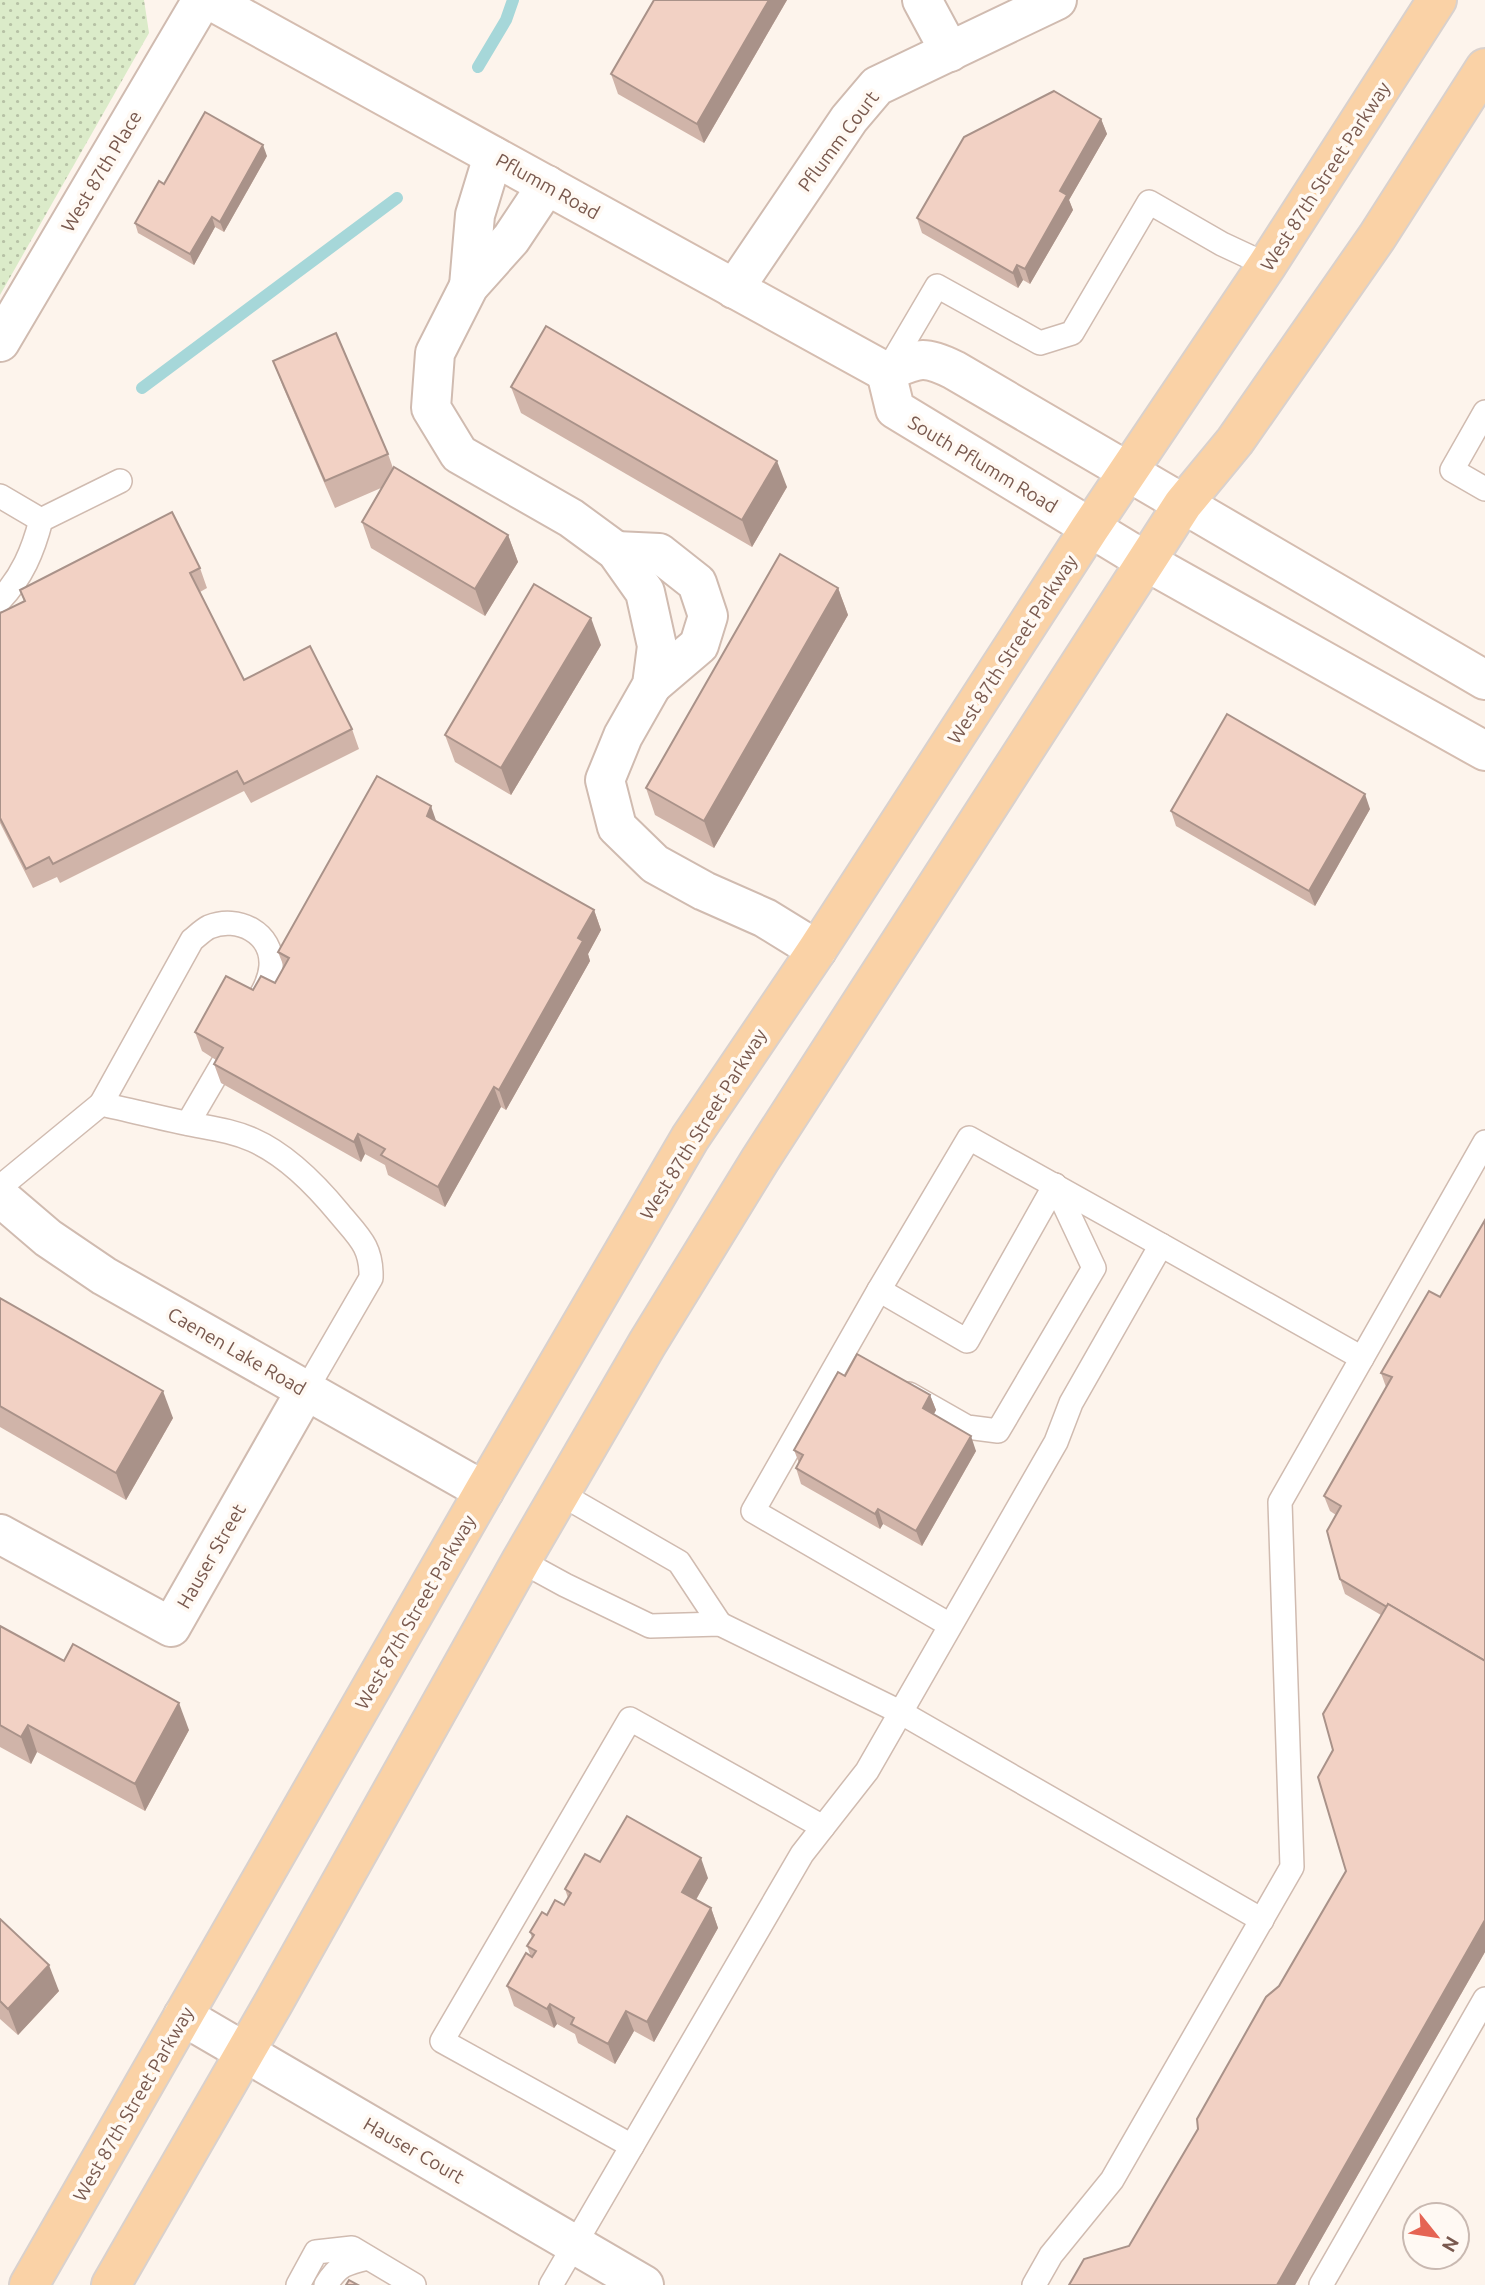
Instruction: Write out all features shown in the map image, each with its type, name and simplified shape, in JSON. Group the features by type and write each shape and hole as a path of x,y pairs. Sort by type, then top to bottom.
{"main road":[{"name":"West 87th Street Parkway","path":"29,2285 484,1491 690,1138 817,950 1128,470 1267,265 1437,0"},
{"path":"111,2285 246,2052 521,1562 647,1344 760,1160 1183,504 1235,441 1362,260 1485,68"}],"street":[{"name":"West 87th Place","path":"0,342 202,0"},
{"name":"Pflumm Road","path":"210,0 886,372"},
{"path":"922,0 950,51"},
{"name":"Pflumm Court","path":"734,289 849,120 877,86 1057,0"},
{"path":"469,286 475,215 493,156"},
{"path":"547,185 511,239 469,286 435,353 431,408 459,454 571,519 617,551 645,592 657,646 652,685"},
{"path":"886,372 911,362 931,359 954,370 1485,680"},
{"name":"South Pflumm Road","path":"886,372 895,409 1147,562 1485,751"},
{"path":"617,551 659,553 697,583 708,616 699,645 652,685 623,736 605,780 617,827 655,864 704,891 765,918 817,950"},
{"name":"Caenen Lake Road","path":"0,1197 48,1238 104,1276 484,1491"},
{"name":"Hauser Street","path":"0,1534 171,1627 306,1390"},
{"name":"Hauser Court","path":"183,2015 644,2285"}],"lane":[{"path":"886,372 937,286 1040,343 1072,333 1149,202 1222,244 1267,265"},
{"path":"1485,412 1452,470 1485,489"},
{"path":"0,600 24,569 41,520 120,481"},
{"path":"0,496 41,520"},
{"path":"0,1186 101,1104 192,940 208,927 225,923 243,924 257,932 269,948 271,966 267,985 254,1007"},
{"path":"188,1123 223,1063"},
{"path":"101,1104 219,1128 255,1140 287,1161 326,1198 364,1243 372,1262 371,1278 306,1390"},
{"path":"950,1625 753,1511 969,1138 1362,1358"},
{"path":"1034,2285 1051,2255 1112,2179 1292,1867 1280,1502 1485,1142"},
{"path":"879,1290 967,1341 1055,1185"},
{"path":"887,1382 967,1427 998,1431 1094,1268 1055,1185"},
{"path":"551,2285 802,1854 867,1770 1056,1441 1070,1403 1161,1245"},
{"path":"842,1356 864,1369"},
{"path":"561,1494 679,1562 720,1624"},
{"path":"521,1562 650,1626 720,1624 900,1712 1262,1920"},
{"path":"632,2146 442,2041 630,1719 823,1827"},
{"path":"1321,2285 1485,1999"},
{"path":"298,2285 316,2252 352,2248 414,2285"},
{"path":"326,2285 343,2264 368,2258"}],"green space":[{"path":"0,0 144,0 149,33 0,295"}],"building":[{"path":"654,0 769,0 697,124 611,74"},
{"path":"1054,91 1101,119 1060,191 1067,195 1025,269 1017,265 1013,273 917,218 964,137"},
{"path":"205,112 263,145 220,222 212,217 190,254 135,223 159,181 164,184"},
{"path":"546,326 777,461 742,520 511,387"},
{"path":"336,333 388,454 325,481 273,361"},
{"path":"394,467 508,535 475,589 362,522"},
{"path":"172,512 200,568 190,573 244,680 310,646 352,729 244,784 237,771 53,864 49,857 26,869 0,818 0,613 25,601 20,590"},
{"path":"780,554 838,588 704,821 646,788"},
{"path":"534,584 591,618 501,768 445,735"},
{"path":"1227,714 1365,794 1309,891 1171,811"},
{"path":"377,776 431,806 427,816 594,910 578,938 583,941 499,1090 494,1087 438,1187 381,1155 385,1149 358,1134 354,1142 214,1064 223,1048 195,1032 226,976 253,990 261,976 275,983 289,958 278,952"},
{"path":"1485,1220 1485,1661 1340,1579 1327,1531 1341,1506 1324,1496 1392,1377 1381,1373 1429,1291 1440,1297"},
{"path":"0,1298 163,1391 116,1473 0,1406"},
{"path":"857,1354 930,1395 923,1408 971,1436 916,1531 878,1509 875,1514 796,1468 803,1455 794,1450 838,1372 845,1376"},
{"path":"1388,1604 1485,1661 1485,1920 1277,2285 1069,2285 1084,2259 1129,2246 1198,2129 1197,2119 1266,1997 1279,1986 1346,1871 1318,1777 1333,1750 1323,1714"},
{"path":"0,1626 64,1661 73,1644 179,1703 135,1784 28,1725 21,1737 0,1725"},
{"path":"627,1816 701,1858 682,1892 711,1908 647,2022 626,2011 608,2044 571,2024 574,2018 550,2004 547,2009 507,1986 526,1953 532,1957 536,1951 527,1946 534,1935 530,1932 542,1912 547,1915 555,1900 564,1905 571,1893 565,1889 585,1854 600,1862"},
{"path":"0,1919 49,1965 8,2009 0,2001"}],"waterway":[{"path":"478,67 506,20 513,0"},
{"path":"142,388 397,198"}]}
